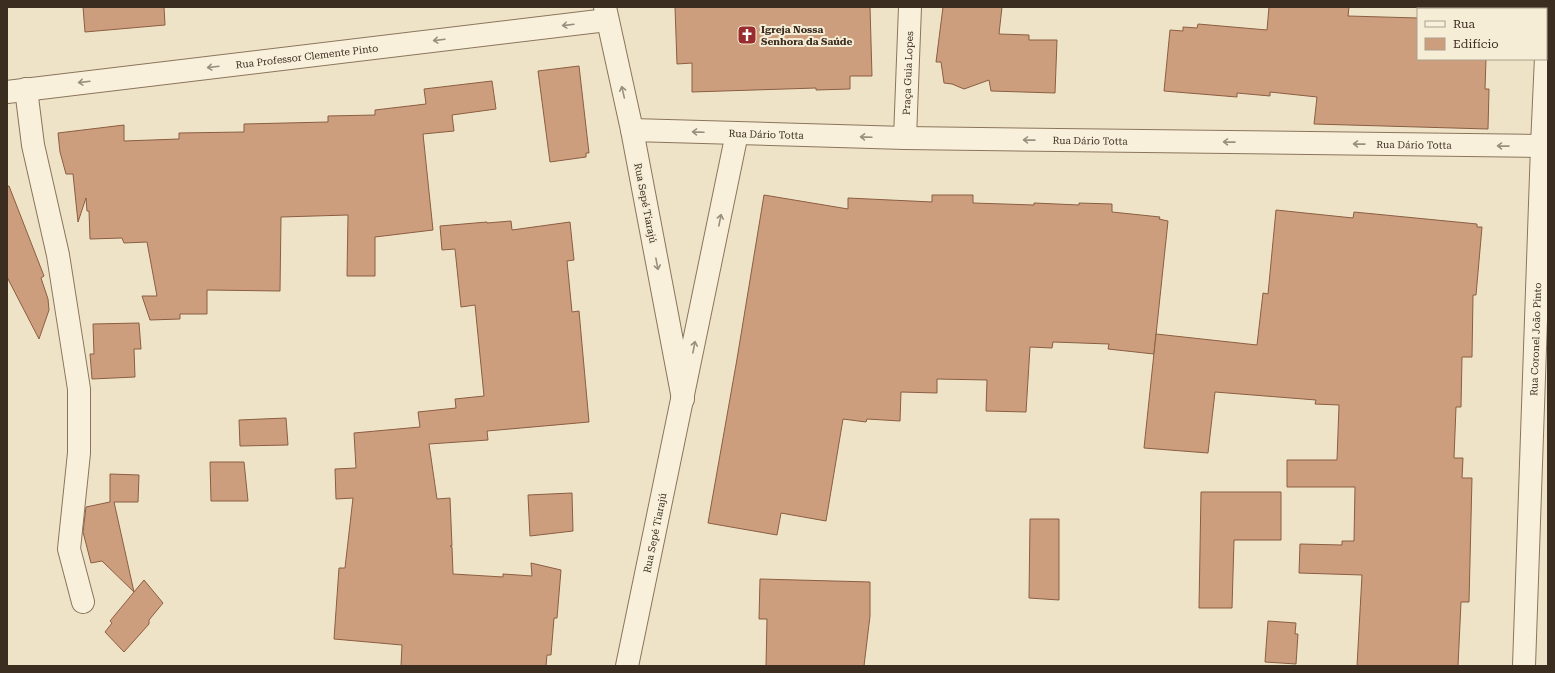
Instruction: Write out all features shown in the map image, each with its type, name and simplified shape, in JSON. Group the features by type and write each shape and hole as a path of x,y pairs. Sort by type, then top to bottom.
{"street":[{"name":"Praça Guia Lopes","path":"905,138 910,7"},
{"name":"Rua Coronel João Pinto","path":"1547,57 1548,12"},
{"name":"Rua Professor Clemente Pinto","path":"17,91 606,13"},
{"name":"Rua Sepé Tiarajú","path":"606,13 632,130 683,399"},
{"name":"Rua Coronel João Pinto","path":"1524,666 1545,147 1547,60"},
{"path":"17,91 33,145 58,255 79,389 80,453 69,549 83,602"},
{"name":"Rua Dário Totta","path":"632,130 905,138 1545,147"},
{"name":"Rua Sepé Tiarajú","path":"628,666 737,134"}],"building":[{"path":"83,7 164,7 165,25 85,32"},
{"path":"675,7 870,7 872,76 850,76 850,89 816,90 816,88 692,92 692,63 677,64"},
{"path":"943,7 1002,7 999,34 1029,35 1029,40 1057,40 1055,93 991,91 989,80 964,89 952,84 944,83 941,62 936,62"},
{"path":"1269,7 1349,7 1348,16 1417,18 1417,60 1486,60 1485,89 1489,89 1488,129 1314,124 1317,97 1270,92 1270,96 1237,93 1237,97 1164,91 1170,30 1183,31 1183,27 1197,28 1198,24 1267,30"},
{"path":"579,66 589,153 586,153 586,157 550,162 538,71"},
{"path":"492,81 496,109 452,115 454,131 423,134 433,230 375,237 375,276 347,276 348,215 281,217 280,291 207,290 207,314 180,314 180,319 150,320 142,296 157,296 147,242 124,243 122,238 90,239 89,211 87,211 86,198 78,222 73,174 66,174 60,152 58,133 124,125 124,141 179,139 179,133 244,132 244,124 328,122 328,116 375,115 375,110 426,104 424,89"},
{"path":"7,186 9,186 44,276 41,278 48,299 49,310 39,339 7,277"},
{"path":"764,195 848,209 848,198 932,202 932,195 973,195 973,203 1034,205 1034,203 1079,205 1079,203 1112,204 1112,212 1160,217 1159,219 1168,221 1154,354 1108,349 1109,344 1053,342 1052,348 1030,347 1026,412 986,411 987,380 937,379 937,393 901,392 900,421 867,419 866,422 843,419 826,521 781,513 777,535 708,523"},
{"path":"1276,210 1353,218 1354,212 1477,224 1477,227 1482,227 1476,295 1473,295 1472,357 1462,357 1461,407 1456,407 1454,458 1463,458 1462,478 1472,478 1469,602 1461,602 1458,666 1357,666 1362,575 1299,573 1300,544 1342,545 1342,541 1354,541 1355,487 1287,487 1287,460 1337,460 1339,405 1315,404 1316,400 1215,392 1208,453 1144,448 1156,334 1257,345 1263,293 1268,294"},
{"path":"511,221 512,230 570,222 574,260 567,261 572,312 579,311 589,422 487,431 488,440 429,444 437,499 450,498 452,546 450,546 452,547 453,574 503,577 503,574 532,576 531,563 561,570 557,618 554,618 551,655 547,655 546,666 401,666 402,645 334,639 339,568 345,568 353,498 336,499 335,469 356,468 354,433 420,427 418,412 456,408 455,399 484,396 475,305 461,307 455,249 442,250 440,226"},
{"path":"139,323 141,349 134,349 135,377 92,379 90,354 94,354 93,324"},
{"path":"286,418 288,445 240,446 239,420"},
{"path":"210,462 244,462 248,501 211,501"},
{"path":"110,474 139,475 138,502 114,502 134,592 102,561 91,563 83,532 86,507 110,502"},
{"path":"1201,492 1281,492 1281,540 1234,540 1232,608 1199,608"},
{"path":"572,493 573,531 530,536 528,495"},
{"path":"1030,519 1059,519 1059,600 1029,598"},
{"path":"760,579 870,582 870,616 864,666 766,666 767,619 759,619"},
{"path":"144,580 163,603 149,620 149,624 124,652 105,632 112,623 110,621"},
{"path":"1268,621 1296,623 1295,634 1298,634 1296,664 1265,662"}],"place":[{"name":"Igreja Nossa Senhora da Saúde","path":"747,35"}]}
